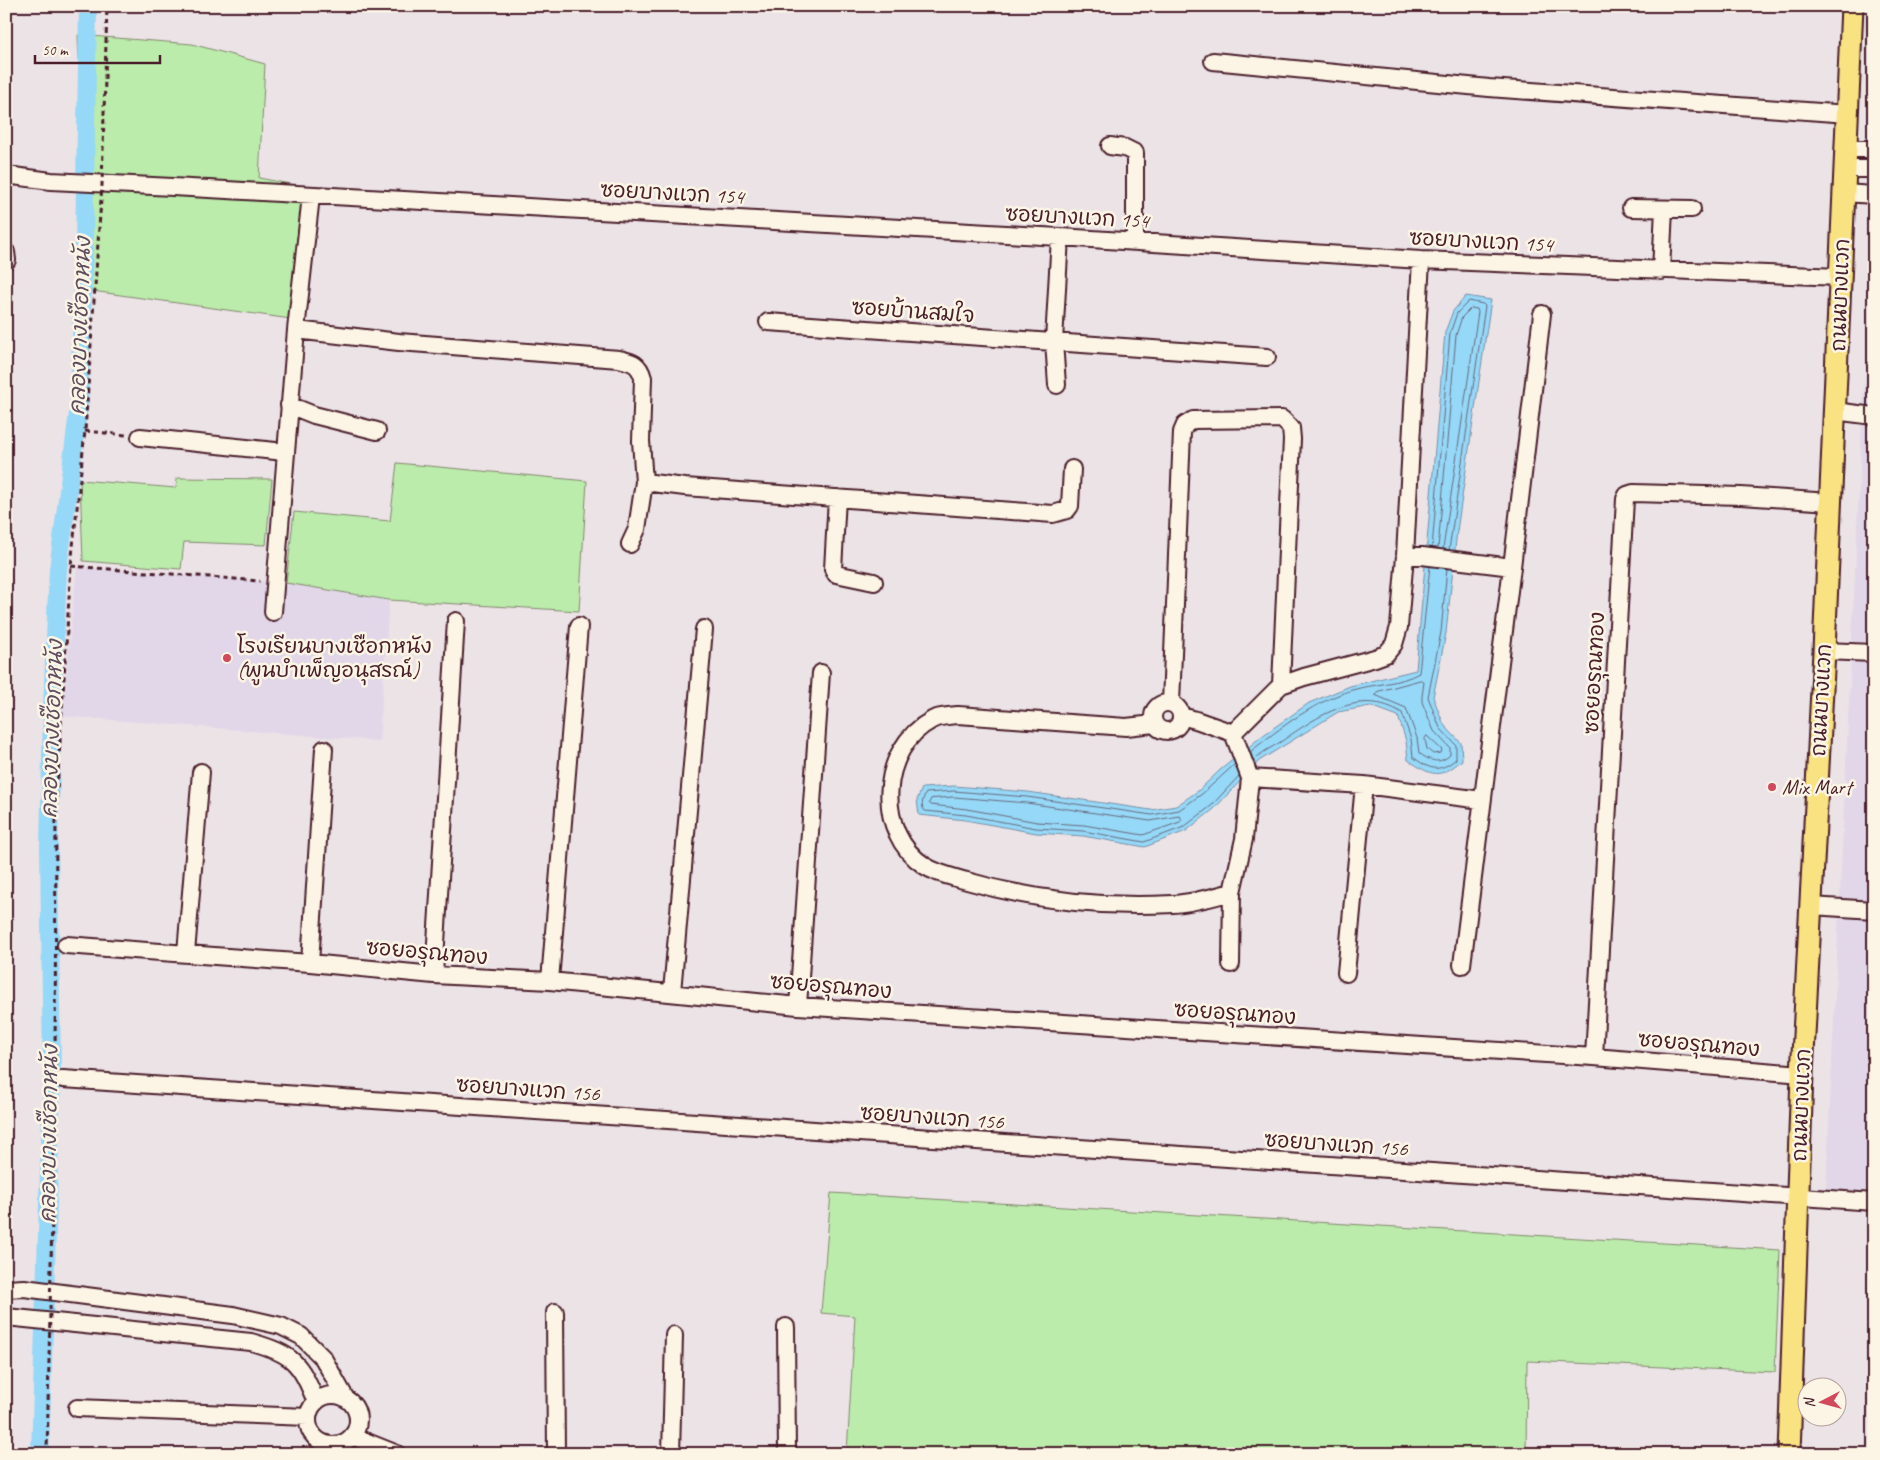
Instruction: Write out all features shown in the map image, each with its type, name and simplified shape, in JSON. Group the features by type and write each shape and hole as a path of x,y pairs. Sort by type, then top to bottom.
{"main road":[{"name":"ถนนบางแวก","path":"1789,1454 1802,1074 1824,651 1848,114 1847,7"}],"street":[{"path":"1213,61 1488,88 1848,114"},
{"path":"1110,146 1125,148 1135,153 1135,242"},
{"path":"1846,159 1874,149"},
{"path":"1846,159 1874,169"},
{"name":"ซอยบางแวก 154","path":"6,175 50,181 95,184 1060,236 1421,260 1840,277"},
{"path":"1844,193 1874,195"},
{"path":"273,612 289,405 311,196"},
{"path":"1631,208 1692,209"},
{"path":"1661,271 1664,209"},
{"path":"1057,384 1054,341 1060,236"},
{"path":"6,252 7,260"},
{"path":"1233,734 1281,685 1386,654 1394,644 1399,627 1405,556 1421,260"},
{"path":"1462,965 1542,314"},
{"name":"ซอยบ้านสมใจ","path":"768,322 1267,357"},
{"path":"296,330 400,342 632,362 641,369 643,378 641,441 644,482 637,529 630,544"},
{"path":"289,405 314,415 378,431"},
{"path":"1834,411 1874,416"},
{"path":"1171,703 1182,432 1185,425 1193,420 1282,419 1291,428 1281,685"},
{"path":"140,437 285,452"},
{"path":"644,482 662,485 1053,514 1067,510 1070,506 1072,469"},
{"name":"ซอยอรุณทอง","path":"1594,1057 1625,499 1627,495 1633,493 1741,496 1830,502"},
{"path":"837,498 833,569 836,574 874,582"},
{"path":"1405,556 1422,556 1512,567"},
{"path":"434,975 456,621"},
{"path":"550,982 579,626"},
{"path":"672,992 704,629"},
{"path":"1824,651 1874,653"},
{"path":"798,1006 821,674"},
{"path":"1161,703 1171,703 1178,708 1181,716 1178,725 1172,731 1163,731 1154,724 1152,714 1154,709 1161,703"},
{"path":"1154,724 1126,727 958,715 934,719 914,732 905,742 892,773 889,795 890,813 896,833 915,859 927,867 941,874 999,890 1070,901 1137,905 1175,904 1232,892"},
{"path":"1181,716 1233,734 1250,776 1244,839 1232,892 1232,964"},
{"path":"310,963 324,749"},
{"path":"186,953 202,772"},
{"path":"1250,776 1364,784 1482,800"},
{"path":"1346,974 1364,784"},
{"path":"1811,906 1874,910"},
{"name":"ซอยอรุณทอง","path":"66,945 672,992 798,1006 1594,1057 1802,1074"},
{"name":"ซอยบางแวก 156","path":"63,1079 1798,1195 1874,1202"},
{"path":"6,1288 24,1288 233,1315 281,1326 301,1336 323,1358 346,1400 356,1412 356,1428 352,1436 331,1450 316,1439 308,1425 312,1409 308,1383 294,1361 277,1349 251,1342 6,1317"},
{"path":"555,1312 556,1454"},
{"path":"786,1327 787,1454"},
{"path":"671,1454 674,1335"},
{"path":"77,1408 312,1409 322,1398 338,1396 346,1400"},
{"path":"352,1436 397,1454"}],"path":[{"path":"47,1454 55,1085 56,806 71,566 85,431 95,184 107,6"},
{"path":"85,431 140,437"},
{"path":"71,566 275,582"}],"shaded area":[{"path":"1864,382 1874,387 1874,1062 1870,1133 1874,1134 1874,1162 1870,1193 1826,1189"},
{"name":"โรงเรียนบางเชือกหนัง (พูนบำเพ็ญอนุสรณ์)","path":"77,566 286,583 389,600 379,741 62,716"}],"green space":[{"path":"78,35 192,44 265,64 259,178 311,188 291,319 85,290"},
{"path":"397,463 587,481 579,611 389,600 286,583 294,512 390,521"},
{"path":"177,478 272,479 266,545 184,542 181,569 83,561 80,480 176,488"},
{"path":"831,1193 1780,1250 1775,1372 1527,1361 1526,1454 847,1453 855,1316 821,1313"}],"water":[{"path":"1466,296 1491,300 1457,531 1446,633 1433,697 1444,725 1461,743 1462,760 1441,773 1435,774 1423,770 1408,760 1406,741 1398,716 1371,706 1338,712 1259,761 1214,809 1186,831 1145,847 1083,836 1036,833 965,820 919,815 917,800 922,788 954,786 1028,792 1151,810 1176,806 1198,791 1262,736 1309,703 1350,686 1416,670 1445,332 1453,311"}],"waterway":[{"name":"คลองบางเชือกหนัง","path":"40,1454 52,1075 49,849 52,709 58,570 79,405 88,6"}],"place":[{"name":"โรงเรียนบางเชือกหนัง (พูนบำเพ็ญอนุสรณ์)","path":"227,658"},
{"name":"Mix Mart","path":"1772,787"}]}
